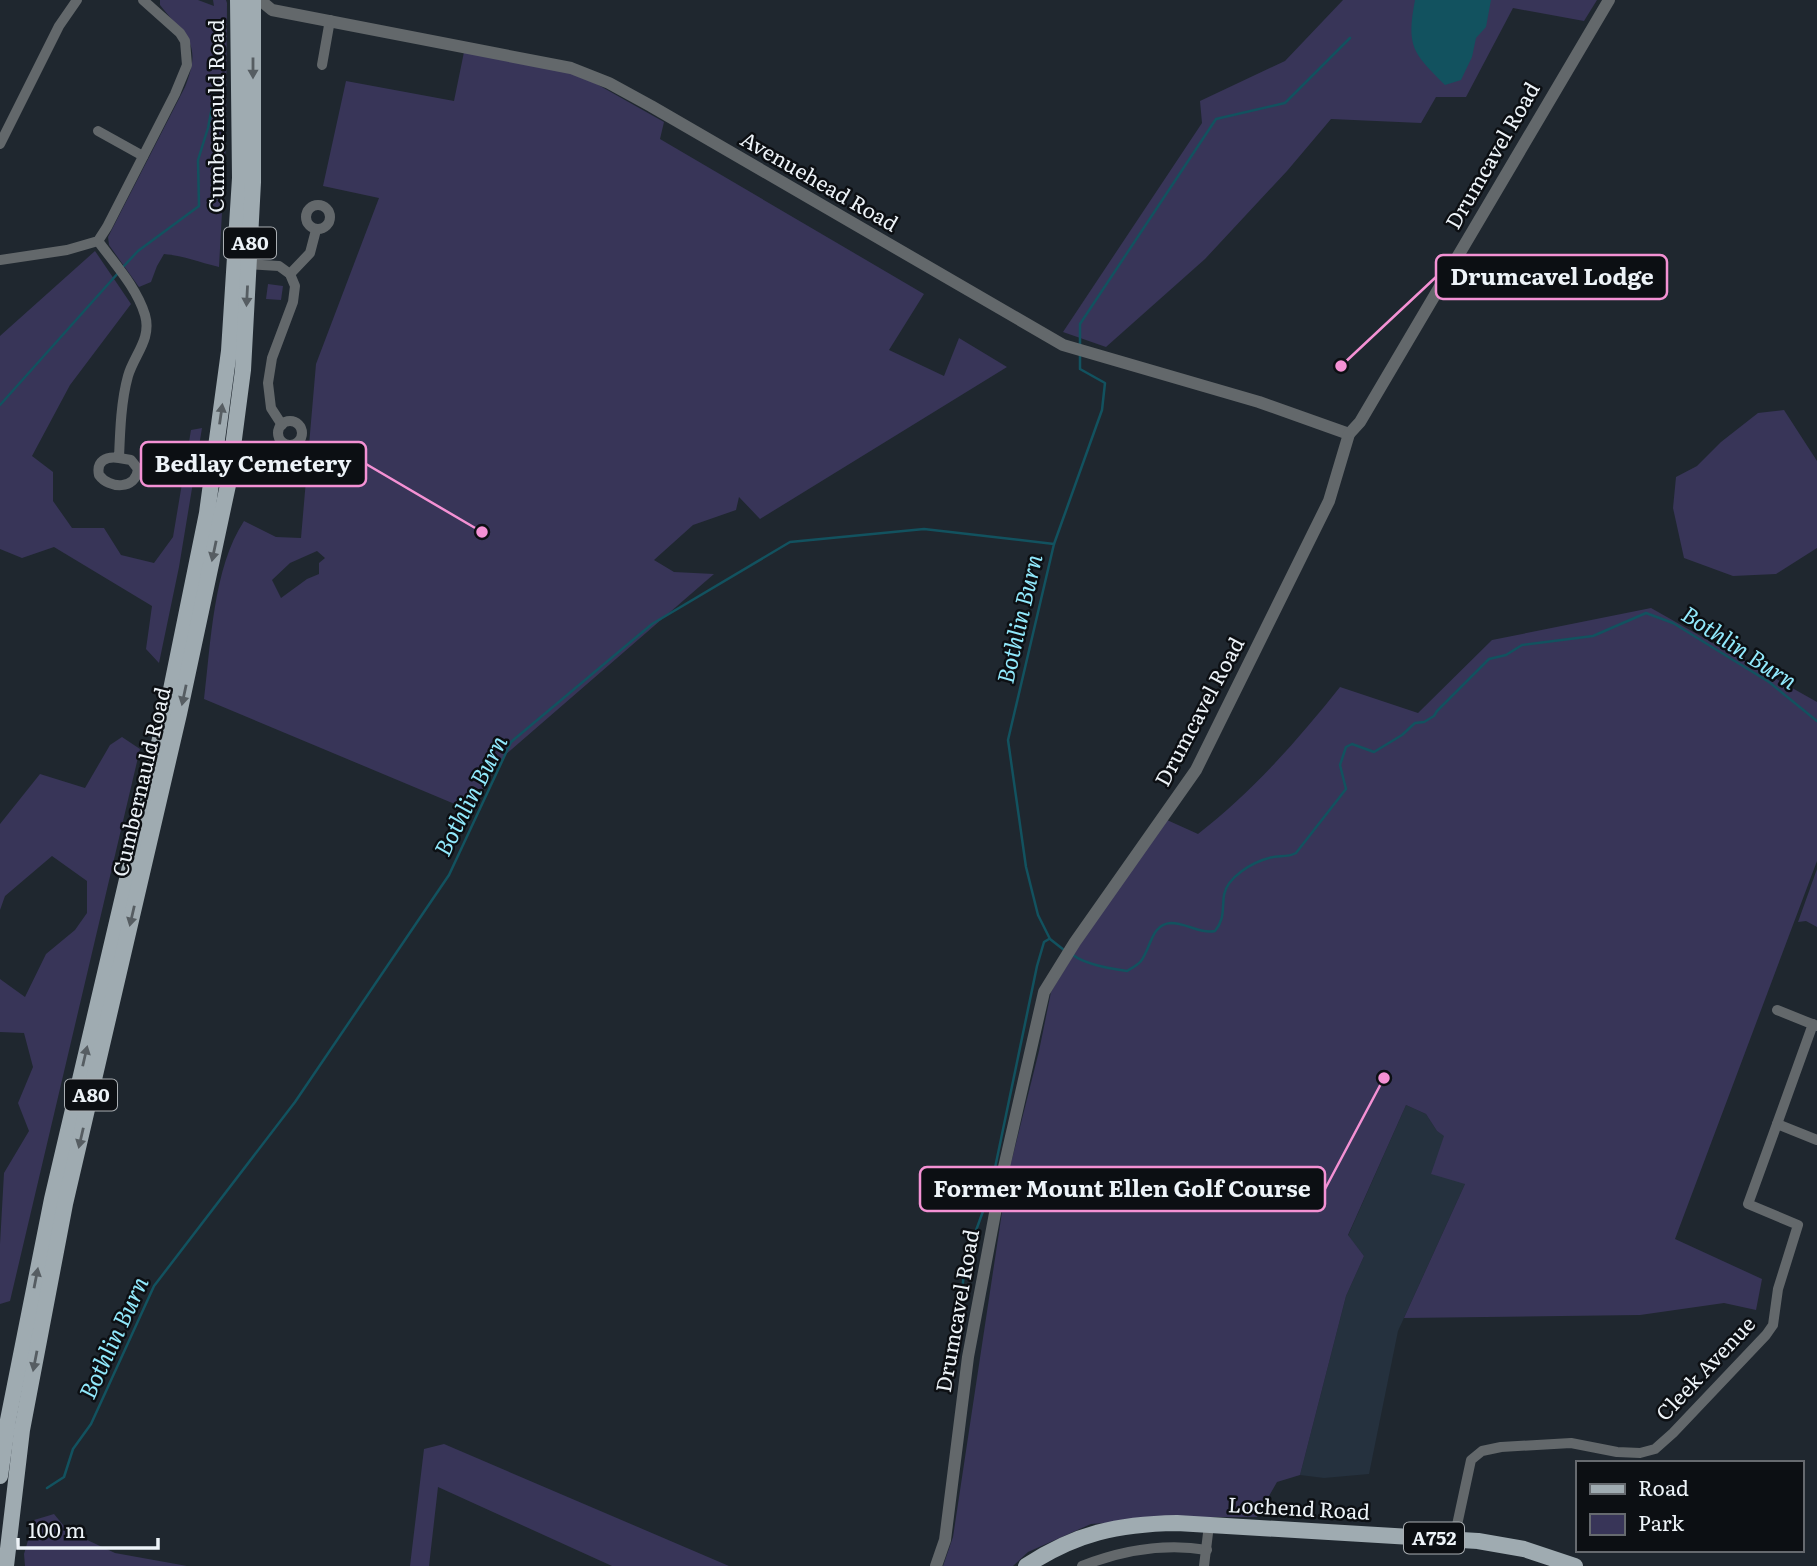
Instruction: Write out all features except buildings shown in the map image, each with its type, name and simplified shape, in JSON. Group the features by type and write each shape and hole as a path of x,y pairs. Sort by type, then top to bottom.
{"main road":[{"name":"Cumbernauld Road","path":"238,0 242,263"},
{"name":"Cumbernauld Road","path":"6,1566 22,1430 65,1204 192,618 253,182 253,0"},
{"name":"Cumbernauld Road","path":"0,1476 52,1199 166,709 192,618"},
{"name":"Cumbernauld Road","path":"0,1418 10,1378 23,1345"},
{"name":"Lochend Road","path":"1026,1566 1071,1540 1103,1529 1138,1524 1209,1525 1454,1539 1524,1549 1576,1566"}],"street":[{"path":"0,144 59,26 77,0"},
{"name":"Avenuehead Road","path":"260,0 272,10 504,54 591,75 651,106 1063,345 1259,402 1349,434"},
{"name":"Drumcavel Road","path":"936,1566 944,1540 966,1369 1002,1176 1044,992 1075,942 1196,770 1329,501 1349,434 1360,422 1609,0"},
{"path":"0,260 67,250 98,241 150,143 187,65 185,41 150,2"},
{"path":"323,65 330,20"},
{"path":"98,131 143,156"},
{"path":"290,274 310,253 316,230"},
{"path":"98,241 139,301 147,326 142,348 128,374 119,457"},
{"path":"242,263 279,266 290,274 295,286 295,295 272,358 268,393 271,408 282,425"},
{"path":"1777,1010 1815,1025 1777,1124 1817,1140"},
{"name":"Cleek Avenue","path":"1454,1539 1471,1460 1482,1451 1502,1447 1571,1443 1617,1452 1640,1453 1655,1449 1682,1425 1766,1335 1773,1325 1778,1289 1798,1225 1748,1204 1777,1124"},
{"path":"1204,1566 1209,1525"},
{"path":"1082,1566 1103,1558 1155,1547 1207,1550"}],"shaded area":[{"path":"1406,1105 1426,1114 1437,1131 1445,1136 1465,1184 1398,1331 1369,1474 1324,1478 1300,1475 1346,1296 1364,1256 1348,1236"}],"green space":[{"path":"160,0 198,0 214,6 213,0 226,0 227,3 226,140 219,267 164,254 151,282 139,287 109,245 108,237 185,87 192,60 189,42 160,5"},
{"path":"1343,0 1597,0 1584,21 1513,8 1466,97 1436,97 1421,123 1331,119 1205,259 1106,347 1063,332 1202,123 1200,101 1285,61"},
{"path":"464,52 555,69 586,78 664,122 660,139 924,294 889,350 944,376 959,338 1007,367 760,519 739,497 736,510 693,525 654,560 674,572 714,574 504,756 469,810 204,699 220,583 234,540 244,521 276,537 301,538 316,364 379,198 323,186 346,81 454,101","holes":["317,551 325,558 319,563 319,574 307,579 281,598 272,580 290,563"]},
{"path":"95,251 131,304 70,385 32,456 53,472 53,501 72,528 104,528 121,555 154,563 173,537 191,430 202,428 179,567 159,663 146,649 152,606 54,547 22,558 0,549 0,336"},
{"path":"268,284 283,286 281,300 266,299"},
{"path":"1784,410 1817,461 1817,548 1776,574 1733,576 1684,558 1673,508 1676,477 1697,466 1721,442 1758,413"},
{"path":"1651,608 1817,702 1817,861 1675,1239 1762,1279 1756,1310 1724,1303 1640,1315 1404,1318 1465,1184 1431,1174 1444,1136 1437,1131 1426,1114 1406,1105 1348,1235 1364,1256 1346,1296 1300,1475 1277,1482 1257,1517 1190,1517 1091,1524 1028,1552 1013,1566 943,1566 953,1537 1007,1179 1051,992 1085,936 1167,820 1198,834 1274,765 1340,687 1418,713 1492,640"},
{"path":"122,737 140,749 10,1301 0,1304 4,1173 29,1131 18,1103 33,1067 24,1033 0,1032 0,979 25,997 46,954 75,930 87,913 87,881 52,856 5,896 0,910 0,824 40,774 85,788 110,745"},
{"path":"1817,869 1817,927 1806,921 1798,922"},
{"path":"444,1444 729,1566 612,1566 438,1487 429,1566 410,1566 424,1449"},
{"path":"54,1514 68,1531 115,1553 187,1566 25,1566 24,1554 34,1520"}],"water":[{"path":"1415,0 1491,0 1486,27 1476,38 1472,57 1461,80 1445,85 1419,56 1411,29"}],"waterway":[{"path":"1080,347 1080,324 1216,119 1285,103 1350,38"},
{"path":"123,267 138,251 199,206 198,160 215,92"},
{"path":"0,405 119,272"},
{"path":"1054,544 1102,410 1105,383 1080,369 1080,353"},
{"name":"Bothlin Burn","path":"47,1488 64,1477 73,1449 91,1424 154,1286 295,1102 449,875 511,742 652,624 790,542 924,529 1054,544 1008,740 1026,867 1038,915 1050,939 1064,950"},
{"name":"Bothlin Burn","path":"1073,955 1091,963 1127,971 1141,961 1155,932 1164,924 1177,923 1204,931 1215,931 1222,918 1226,888 1235,876 1263,860 1296,853 1346,789 1340,765 1346,747 1352,744 1374,752 1402,735 1415,723 1424,722 1434,716 1489,659 1506,655 1522,645 1593,636 1646,613 1673,623 1769,682 1817,721"},
{"path":"962,1290 966,1258 990,1192 1037,966 1044,942 1049,939"}],"place":[{"name":"Drumcavel Lodge","path":"1341,366"},
{"name":"Bedlay Cemetery","path":"482,532"},
{"name":"Former Mount Ellen Golf Course","path":"1384,1078"}]}
